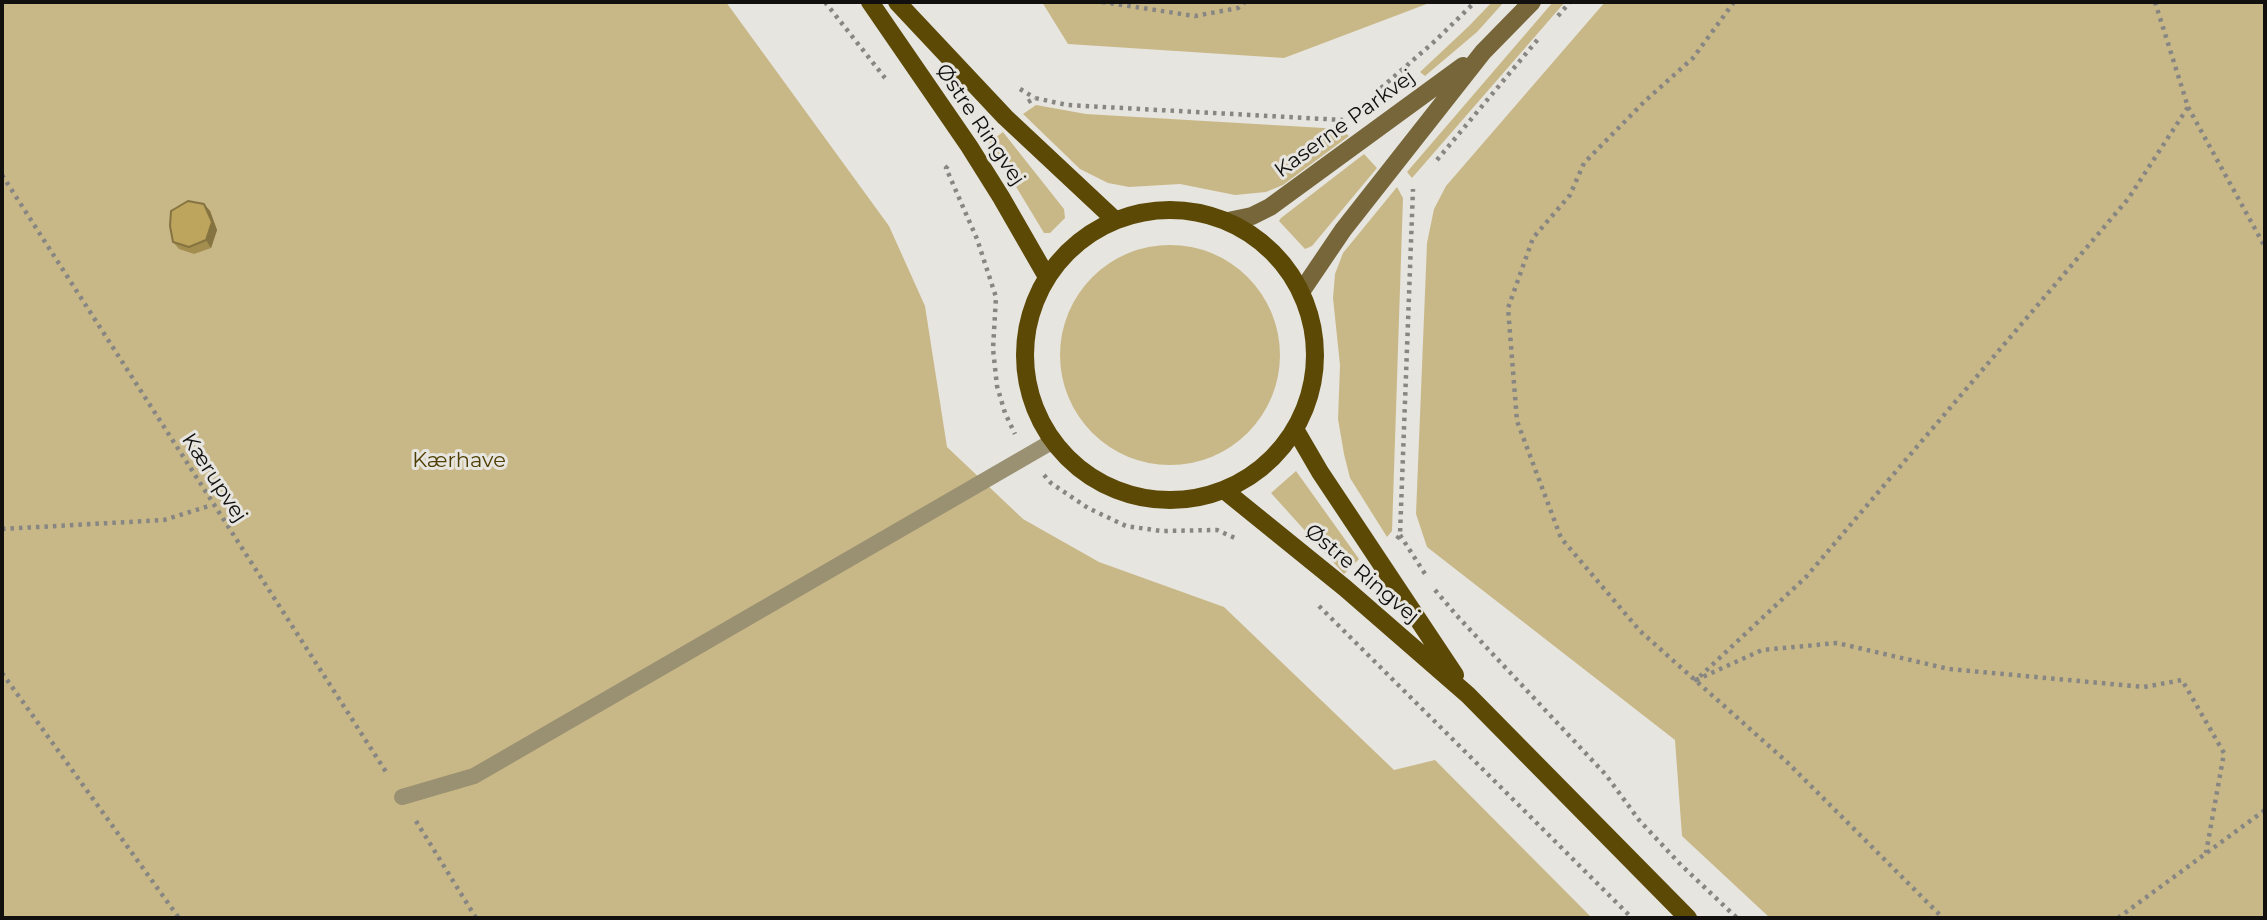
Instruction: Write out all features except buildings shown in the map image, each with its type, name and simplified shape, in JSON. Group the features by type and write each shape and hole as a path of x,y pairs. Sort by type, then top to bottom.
{"main road":[{"name":"Østre Ringvej","path":"870,2 969,146 1046,277"},
{"name":"Østre Ringvej","path":"897,2 1005,117 1115,220"},
{"path":"1182,210 1205,213 1228,221 1271,250 1283,262 1301,292 1313,329 1315,363 1309,397 1295,429 1264,465 1252,475 1224,489 1198,497 1171,500 1143,498 1117,490 1093,478 1071,461 1053,441 1035,411 1026,378 1025,343 1032,309 1046,277 1076,244 1088,234 1115,220 1148,211 1182,210"},
{"name":"Østre Ringvej","path":"1295,429 1320,472 1468,695"},
{"name":"Østre Ringvej","path":"1224,489 1345,588 1468,695 1688,918"}],"street":[{"name":"Kaserne Parkvej","path":"1301,292 1343,230 1483,52 1531,2"},
{"name":"Kaserne Parkvej","path":"1228,221 1252,216 1270,207 1483,52"}],"lane":[{"path":"402,797 474,776 1053,441"}],"path":[{"path":"825,2 888,82"},
{"path":"1102,2 1195,16 1238,8 1245,2"},
{"path":"1373,95 1475,2"},
{"path":"1553,22 1570,2"},
{"path":"1734,2 1693,58 1644,101 1584,163 1570,195 1533,238 1508,308 1517,421 1561,538 1640,631 1787,762 1943,918"},
{"path":"2155,2 2188,107 2265,247"},
{"path":"1430,169 1544,33"},
{"path":"1696,680 1806,577 2128,199 2188,107"},
{"path":"1343,120 1352,113"},
{"path":"940,157 947,168"},
{"name":"Kærupvej","path":"2,175 402,797 476,918"},
{"path":"1412,190 1417,185"},
{"path":"2,529 164,520 212,505"},
{"path":"1400,535 1433,588 1458,618 1606,775 1639,820 1681,865 1737,918"},
{"path":"1319,606 1632,918"},
{"path":"1696,680 1762,650 1837,643 1949,669 2144,687 2182,680 2224,753 2206,853"},
{"path":"2,673 179,918"},
{"path":"2118,918 2265,810"}],"green space":[{"name":"Kærhave","path":"2,2 726,2 889,226 925,306 947,447 1023,519 1099,562 1224,607 1394,770 1435,760 1592,918 2,918"},
{"path":"1042,2 1432,2 1284,58 1068,44"},
{"path":"1492,2 1504,2 1477,32 1425,76 1420,72 1469,26"},
{"path":"1553,2 1565,2 1412,178 1407,172"},
{"path":"1605,2 2265,2 2265,918 1770,918 1682,836 1675,740 1427,547 1416,514 1427,243 1434,209 1446,186"},
{"path":"1036,105 1086,114 1341,129 1349,136 1283,185 1266,192 1235,195 1180,184 1129,187 1108,183 1080,169 1023,114"},
{"path":"1003,132 1064,209 1065,218 1050,233 1044,233 989,142"},
{"path":"1364,154 1377,168 1312,246 1305,249 1279,221"},
{"path":"1397,187 1403,198 1392,531 1387,537 1350,478 1344,454 1338,419 1340,365 1333,298 1335,274 1343,253"},
{"path":"1170,245 1191,247 1222,258 1248,277 1267,303 1278,334 1278,376 1267,407 1248,433 1222,452 1191,463 1170,465 1149,463 1118,452 1092,433 1073,407 1062,376 1060,355 1062,334 1073,303 1092,277 1118,258 1149,247"},
{"path":"1296,471 1359,559 1344,574 1271,493"}]}
